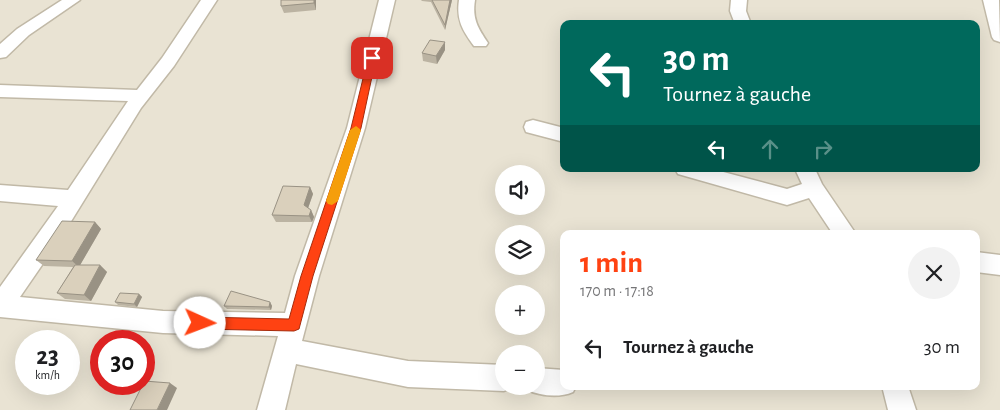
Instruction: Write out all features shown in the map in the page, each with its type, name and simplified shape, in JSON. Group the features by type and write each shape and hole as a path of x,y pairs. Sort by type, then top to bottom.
{"street":[{"path":"0,53 22,32 72,0"},
{"path":"209,0 168,62 140,96 74,199 0,306 162,322 294,325"},
{"path":"271,410 307,276 356,128 387,0"},
{"path":"467,0 464,14 468,26 480,43"},
{"path":"739,0 738,11 741,20"},
{"path":"991,0 1000,3"},
{"path":"991,0 1000,36"},
{"path":"0,91 56,94 99,93 140,96"},
{"path":"533,127 560,135"},
{"path":"696,172 787,197 814,188"},
{"path":"806,172 814,188 842,230"},
{"path":"0,193 74,199"},
{"path":"980,262 1000,265"},
{"path":"288,350 408,374 495,378"},
{"path":"545,382 560,383"},
{"path":"896,390 902,410"}],"shaded area":[{"path":"0,0 1000,0 1000,410 0,410"}],"building":[{"path":"281,0 314,0 314,3 281,6"},
{"path":"432,0 450,0 445,25"},
{"path":"430,40 445,42 436,56 422,53"},
{"path":"283,186 310,187 304,205 311,210 309,216 272,215"},
{"path":"62,221 95,222 72,261 36,260"},
{"path":"75,265 100,265 84,295 57,293"},
{"path":"231,291 270,302 269,307 224,306"},
{"path":"120,293 139,294 134,304 115,302"},
{"path":"155,382 170,383 157,410 130,410 138,395 155,395"}],"slow traffic":[{"path":"332,201 356,130"}],"route":[{"path":"200,323 294,325 307,276 356,128 372,58"}]}
